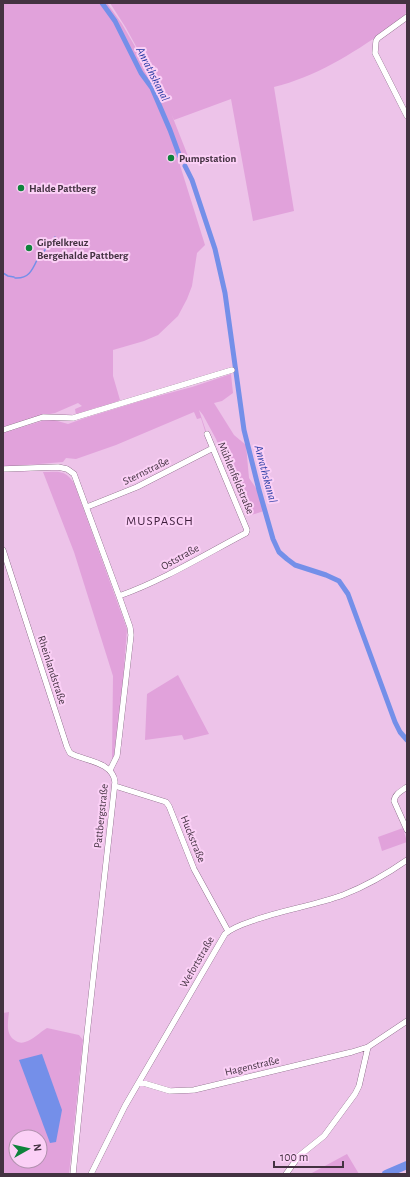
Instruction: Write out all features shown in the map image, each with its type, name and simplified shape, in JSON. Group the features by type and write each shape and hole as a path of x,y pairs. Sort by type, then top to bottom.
{"street":[{"path":"407,17 378,38 376,41 375,53 407,116"},
{"path":"3,430 43,417 73,418 232,370"},
{"name":"Mühlenfeldstraße","path":"206,434 247,530"},
{"name":"Sternstraße","path":"87,507 137,487 213,448"},
{"name":"Pattbergstraße","path":"3,469 51,467 67,469 74,474 130,627 131,635 117,756 110,770 114,775 115,786 90,1004 73,1174"},
{"name":"Oststraße","path":"119,596 161,578 246,532 247,530"},
{"name":"Rheinlandstraße","path":"3,550 67,747 74,755 104,766 110,770"},
{"name":"Huckstraße","path":"115,786 166,802 169,806 194,869 228,931"},
{"path":"407,787 394,797 394,801 407,830"},
{"name":"Wefortstraße","path":"91,1174 125,1106 224,934 264,917 342,895 379,878 407,860"},
{"name":"Hagenstraße","path":"140,1082 170,1091 194,1090 368,1047 407,1021"},
{"path":"286,1174 291,1165 299,1156 324,1136 355,1094 368,1047"}],"shaded area":[{"path":"3,3 107,3 122,24 154,79 126,28 110,3 406,3 407,9 401,20 333,64 289,83 274,87 294,211 253,221 231,99 174,120 171,113 188,156 179,162 205,245 197,253 192,286 178,316 158,335 144,341 113,350 113,376 120,400 105,407 98,407 76,415 75,409 82,406 78,403 55,413 35,417 3,427"},
{"path":"231,374 233,393 222,401 214,403 234,435 246,445 249,478 258,491 264,511 248,516 216,439 199,410 206,431 201,418 197,419 194,412 116,445 76,459 66,458 63,462 3,467 3,433 42,421 54,420 68,424"},
{"path":"43,472 64,473 74,483 127,629 123,680 114,756 112,759 113,676 74,552"},
{"path":"178,675 209,734 184,740 182,735 145,740 147,694"},
{"path":"403,828 407,842 382,851 378,837"},
{"path":"9,1012 9,1032 12,1038 18,1042 23,1043 28,1041 47,1028 79,1035 83,1040 69,1174 3,1174 3,1013"},
{"path":"347,1154 359,1174 310,1174"}],"water":[{"path":"42,1054 62,1110 56,1142 50,1143 48,1138 48,1129 45,1129 19,1060"}],"waterway":[{"name":"Anrathskanal","path":"102,3 115,21 141,73 152,88 180,157"},
{"name":"Anrathskanal","path":"185,166 192,180 215,249 225,293 244,430 273,539 279,552 295,565 339,581 348,594 395,722 400,732 407,740"},
{"path":"38,259 55,237"},
{"path":"15,278 23,277 29,274 37,260"},
{"path":"3,273 14,277"},
{"path":"386,1174 407,1165"}],"place":[{"name":"Pumpstation","path":"171,158"},
{"name":"Halde Pattberg","path":"21,188"},
{"name":"Gipfelkreuz Bergehalde Pattberg","path":"29,248"}],"district":[{"name":"MUSPASCH","path":"160,521"}]}
